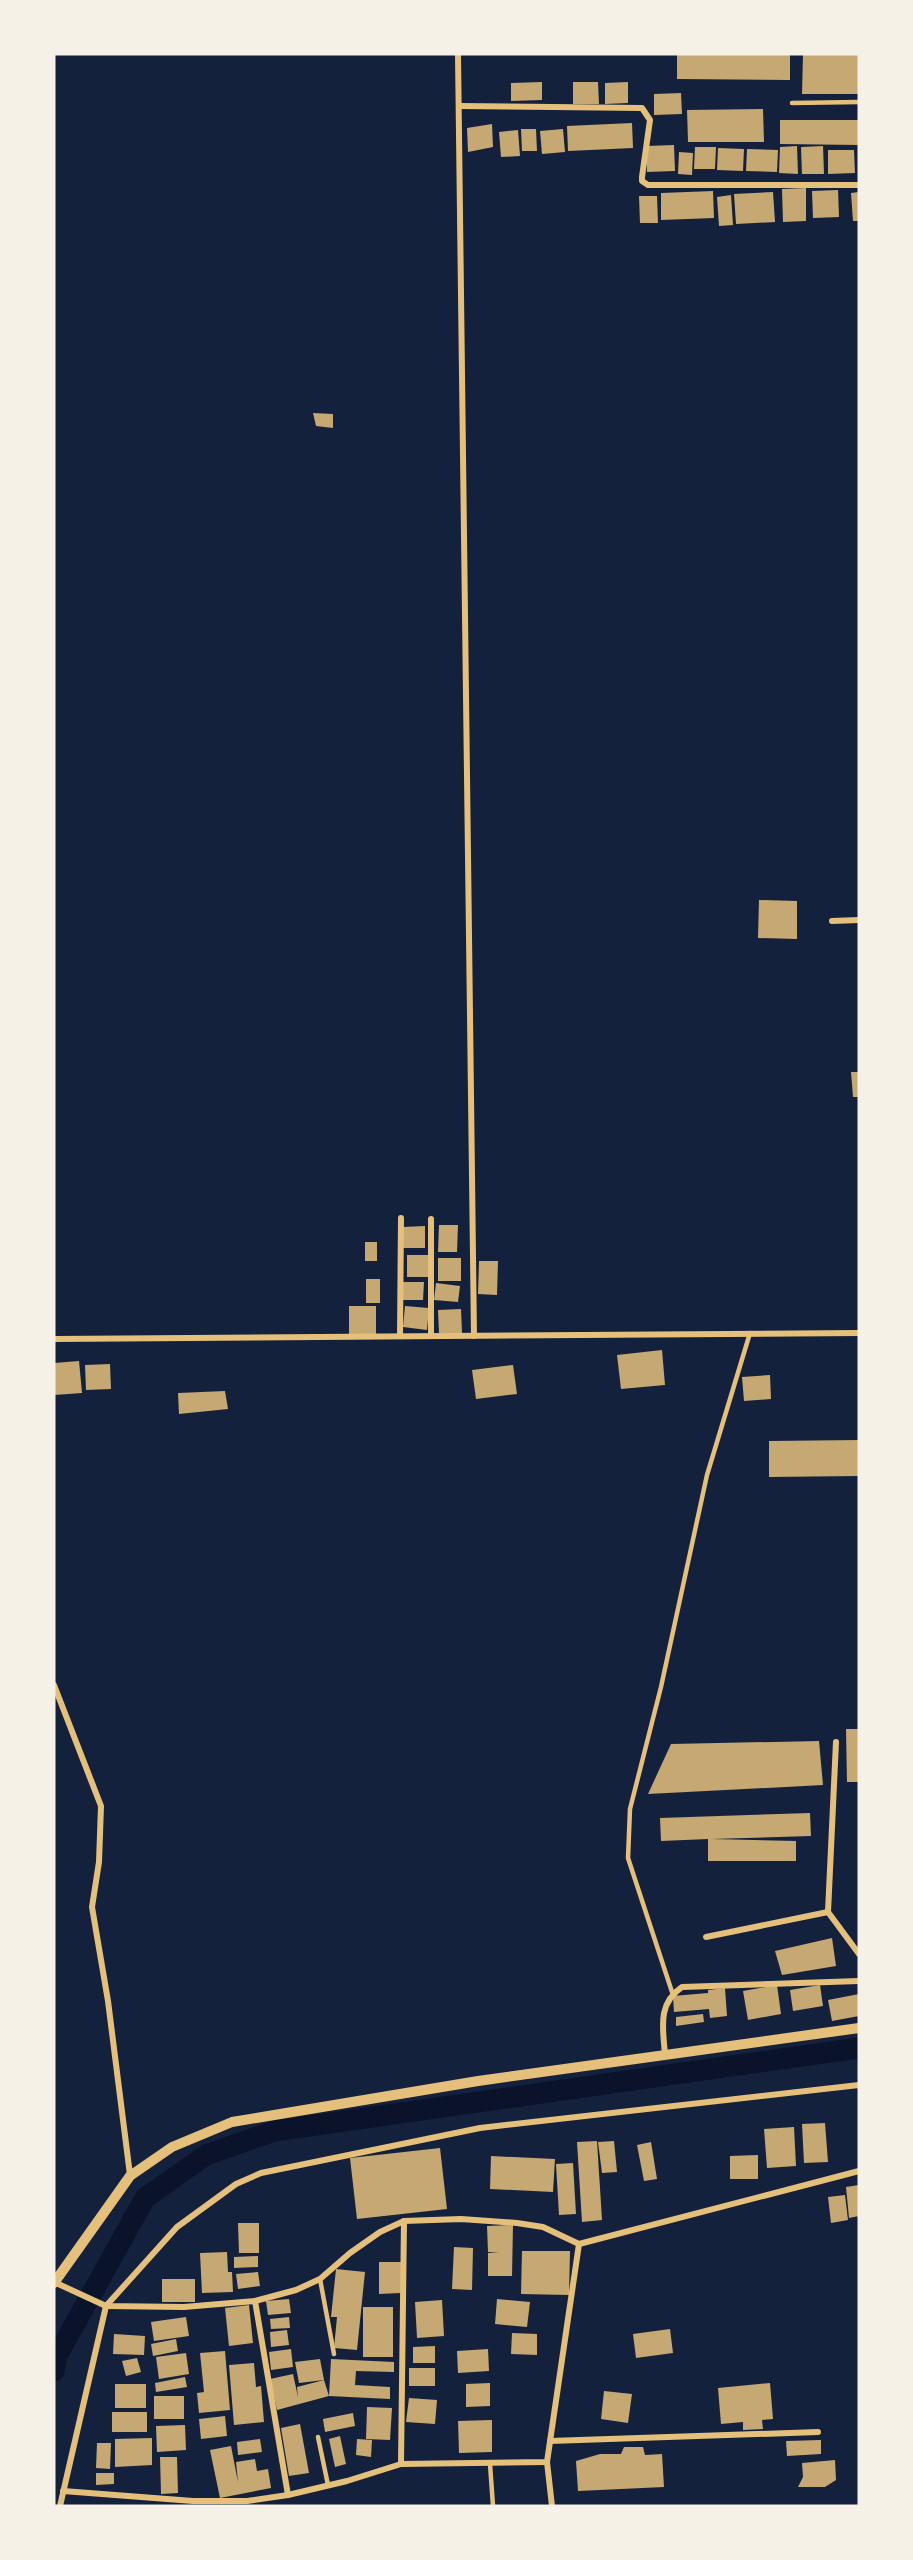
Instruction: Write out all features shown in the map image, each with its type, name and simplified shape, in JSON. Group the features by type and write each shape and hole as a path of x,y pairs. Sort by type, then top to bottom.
{"street":[{"path":"458,54 474,1336"},
{"path":"459,106 642,108 650,120 642,177 642,181 648,185 859,184"},
{"path":"832,921 859,920"},
{"path":"400,1336 401,1218"},
{"path":"431,1219 431,1336"},
{"path":"54,1339 859,1333"},
{"path":"54,1685 101,1806 99,1862 92,1906 108,2001 130,2176"},
{"path":"836,1742 830,1829 828,1912 859,1954"},
{"path":"706,1937 828,1912"},
{"path":"665,2055 662,2013 673,1995 682,1987 859,1981"},
{"path":"859,2028 478,2081 232,2122 172,2147 130,2176 54,2283 106,2306 184,2307 255,2301 296,2290 320,2279 350,2253 380,2232 404,2221 461,2219 543,2226 579,2244 859,2171"},
{"path":"60,2506 106,2306 177,2227 236,2184 261,2173 480,2128 859,2085"},
{"path":"401,2464 404,2221"},
{"path":"552,2506 547,2462 579,2244"},
{"path":"255,2301 288,2495"},
{"path":"550,2441 818,2432"},
{"path":"63,2491 230,2502 288,2495 401,2464 547,2462"}],"lane":[{"path":"792,103 859,102"},
{"path":"673,1995 628,1858 630,1809 661,1687 706,1475 750,1333"},
{"path":"320,2279 334,2354"},
{"path":"318,2437 328,2485"},
{"path":"490,2464 493,2506"}],"building":[{"path":"677,54 790,54 790,80 677,79"},
{"path":"803,54 859,54 859,94 802,94"},
{"path":"542,82 542,100 511,101 511,83"},
{"path":"573,82 598,82 599,104 573,104"},
{"path":"628,82 628,103 605,104 605,83"},
{"path":"681,93 682,114 654,115 654,94"},
{"path":"763,109 764,142 688,142 687,110"},
{"path":"780,120 859,120 859,145 780,144"},
{"path":"632,123 633,148 568,151 567,126"},
{"path":"492,124 493,147 468,152 467,128"},
{"path":"521,129 536,129 537,151 522,151"},
{"path":"563,129 565,152 542,154 540,131"},
{"path":"518,130 520,156 501,157 499,132"},
{"path":"674,145 675,171 647,172 647,146"},
{"path":"797,146 798,174 779,173 780,147"},
{"path":"823,146 824,174 802,174 801,147"},
{"path":"695,147 716,147 715,169 694,169"},
{"path":"718,148 744,149 743,171 717,170"},
{"path":"747,149 778,150 777,172 746,171"},
{"path":"828,150 854,150 855,173 828,174"},
{"path":"679,152 693,153 692,175 678,174"},
{"path":"806,188 806,221 783,222 782,189"},
{"path":"838,190 839,217 813,218 812,191"},
{"path":"713,191 714,218 661,220 661,193"},
{"path":"773,192 775,222 736,224 734,194"},
{"path":"859,192 859,221 853,221 851,193"},
{"path":"731,195 733,225 719,226 717,197"},
{"path":"639,196 657,196 658,223 640,223"},
{"path":"313,413 333,414 333,428 316,426"},
{"path":"759,900 797,901 797,939 758,938"},
{"path":"851,1072 859,1072 859,1097 853,1097"},
{"path":"439,1225 458,1225 457,1252 438,1252"},
{"path":"425,1226 425,1248 402,1248 402,1227"},
{"path":"365,1242 377,1242 377,1261 365,1261"},
{"path":"407,1255 429,1255 429,1277 407,1277"},
{"path":"438,1258 461,1258 461,1281 438,1281"},
{"path":"479,1261 498,1261 497,1295 478,1294"},
{"path":"366,1279 380,1279 380,1303 366,1303"},
{"path":"401,1282 424,1282 423,1300 401,1300"},
{"path":"436,1283 460,1286 458,1302 434,1300"},
{"path":"349,1306 376,1306 376,1336 349,1336"},
{"path":"405,1306 429,1308 427,1330 403,1327"},
{"path":"461,1309 462,1333 439,1333 438,1310"},
{"path":"662,1350 665,1385 621,1389 617,1355"},
{"path":"79,1361 82,1393 54,1395 54,1363"},
{"path":"110,1364 111,1389 86,1390 85,1365"},
{"path":"513,1365 517,1394 476,1399 472,1370"},
{"path":"770,1375 771,1399 744,1401 742,1377"},
{"path":"225,1391 228,1409 179,1414 178,1393"},
{"path":"859,1440 859,1476 769,1477 769,1441"},
{"path":"846,1729 859,1729 859,1782 847,1782"},
{"path":"819,1741 823,1785 648,1794 671,1744"},
{"path":"810,1813 811,1836 711,1839 796,1841 796,1861 708,1861 708,1839 661,1841 660,1818"},
{"path":"832,1938 836,1966 782,1975 775,1951"},
{"path":"777,1985 781,2014 748,2020 743,1991"},
{"path":"820,1985 823,2006 793,2011 790,1990"},
{"path":"725,1988 727,2016 710,2018 709,2009 674,2012 673,1996 708,1993 708,1990"},
{"path":"859,1994 859,2016 832,2021 828,2000"},
{"path":"703,2014 704,2022 676,2026 676,2017"},
{"path":"825,2123 828,2162 804,2163 802,2124"},
{"path":"794,2127 796,2166 767,2168 764,2129"},
{"path":"597,2141 602,2220 582,2222 577,2142"},
{"path":"614,2141 617,2172 602,2173 598,2142"},
{"path":"651,2142 657,2179 644,2181 637,2145"},
{"path":"440,2148 447,2209 357,2219 350,2158"},
{"path":"758,2155 758,2179 730,2179 730,2156"},
{"path":"491,2156 555,2159 553,2192 490,2189"},
{"path":"573,2163 576,2214 559,2215 556,2164"},
{"path":"859,2185 859,2216 849,2218 846,2187"},
{"path":"845,2195 848,2220 831,2223 828,2197"},
{"path":"238,2223 259,2223 259,2253 239,2253"},
{"path":"513,2225 512,2276 488,2276 488,2253 499,2252 488,2252 487,2226"},
{"path":"454,2247 473,2248 472,2290 452,2289"},
{"path":"522,2251 570,2251 569,2295 521,2294"},
{"path":"227,2252 228,2272 232,2272 233,2292 202,2293 200,2253"},
{"path":"258,2256 258,2267 234,2268 234,2257"},
{"path":"379,2262 401,2262 401,2293 379,2294"},
{"path":"336,2269 365,2272 357,2350 334,2348 337,2317 331,2317"},
{"path":"258,2272 260,2286 238,2289 236,2274"},
{"path":"162,2279 195,2279 195,2302 162,2302"},
{"path":"289,2299 291,2313 268,2315 266,2301"},
{"path":"497,2299 530,2302 527,2327 495,2324"},
{"path":"442,2300 444,2336 417,2338 415,2302"},
{"path":"249,2305 253,2343 229,2346 225,2308"},
{"path":"363,2307 393,2307 393,2357 363,2357"},
{"path":"186,2317 189,2336 154,2341 151,2322"},
{"path":"289,2317 290,2328 271,2329 270,2319"},
{"path":"670,2329 673,2353 636,2358 633,2334"},
{"path":"287,2330 289,2345 271,2347 270,2332"},
{"path":"512,2333 537,2334 537,2355 511,2354"},
{"path":"114,2334 145,2336 144,2355 113,2354"},
{"path":"176,2339 178,2351 153,2356 151,2344"},
{"path":"435,2346 435,2363 413,2363 413,2347"},
{"path":"291,2349 293,2367 271,2370 269,2352"},
{"path":"488,2349 489,2371 458,2373 457,2351"},
{"path":"225,2351 230,2410 199,2413 197,2393 204,2392 200,2353"},
{"path":"186,2353 189,2374 159,2379 156,2357"},
{"path":"137,2358 141,2372 126,2376 122,2361"},
{"path":"320,2359 324,2380 299,2383 295,2362"},
{"path":"331,2359 394,2362 394,2372 356,2371 355,2385 390,2387 390,2399 329,2396"},
{"path":"254,2363 256,2387 261,2386 264,2422 234,2425 229,2365"},
{"path":"409,2368 435,2368 435,2386 409,2386"},
{"path":"293,2374 298,2397 297,2387 324,2380 329,2396 277,2410 270,2379"},
{"path":"185,2377 187,2387 156,2392 155,2383"},
{"path":"490,2383 490,2406 466,2407 466,2384"},
{"path":"770,2383 773,2419 762,2420 763,2429 743,2430 743,2422 721,2424 718,2388"},
{"path":"115,2384 146,2384 146,2408 115,2408"},
{"path":"604,2391 632,2394 628,2423 601,2419"},
{"path":"154,2396 184,2396 184,2419 154,2419"},
{"path":"409,2398 437,2400 435,2424 406,2422"},
{"path":"367,2407 392,2408 390,2440 366,2439"},
{"path":"112,2412 147,2412 147,2432 112,2432"},
{"path":"353,2413 355,2426 325,2432 323,2419"},
{"path":"225,2416 227,2436 201,2439 199,2419"},
{"path":"492,2420 492,2452 459,2453 458,2421"},
{"path":"300,2424 309,2473 289,2476 281,2428"},
{"path":"185,2425 186,2450 157,2452 156,2426"},
{"path":"340,2436 346,2464 335,2467 329,2439"},
{"path":"152,2438 152,2465 115,2467 115,2439"},
{"path":"260,2439 262,2452 238,2455 237,2442"},
{"path":"357,2439 372,2440 371,2457 356,2455"},
{"path":"821,2440 821,2454 787,2456 786,2441"},
{"path":"97,2443 111,2443 110,2469 96,2468"},
{"path":"231,2446 238,2482 236,2462 255,2459 257,2471 268,2469 271,2488 220,2498 210,2450"},
{"path":"624,2447 643,2447 645,2455 662,2454 664,2487 578,2491 576,2461 600,2454 621,2454"},
{"path":"160,2457 177,2457 178,2493 161,2494"},
{"path":"835,2460 836,2480 825,2487 798,2487 803,2477 802,2463"},
{"path":"96,2473 114,2473 114,2484 96,2485"}],"waterway":[{"path":"54,2371 57,2356 145,2198 206,2155 274,2131 859,2048"}]}
